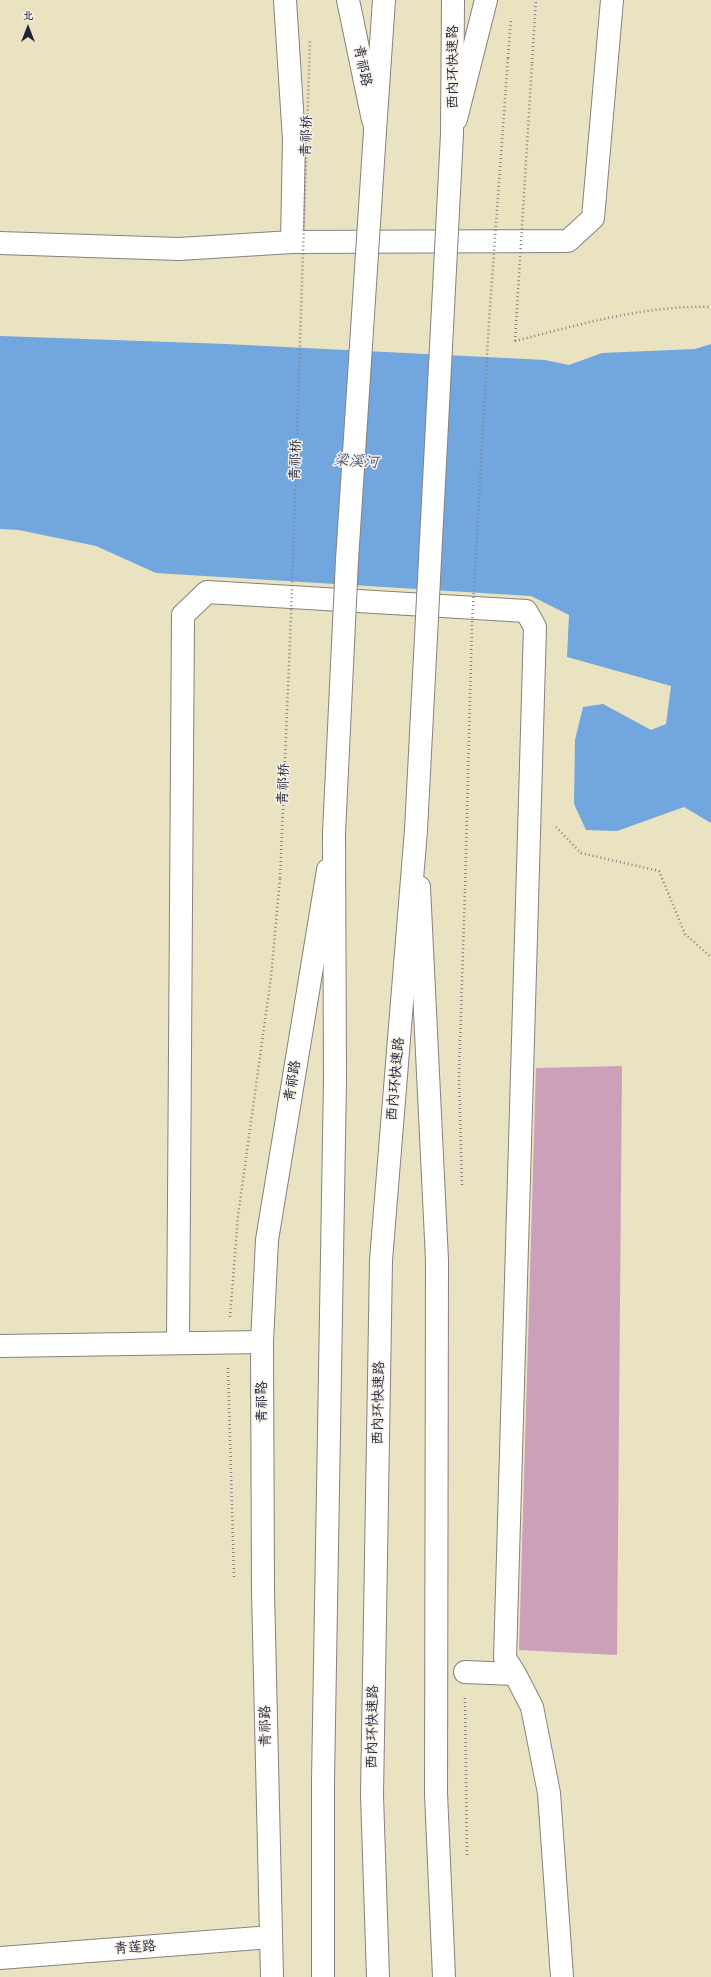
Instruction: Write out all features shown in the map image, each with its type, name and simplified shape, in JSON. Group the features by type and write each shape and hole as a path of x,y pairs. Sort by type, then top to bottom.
{"main road":[{"path":"285,0 294,140 292,242"},
{"name":"青祁路","path":"348,0 375,131"},
{"path":"323,1977 323,1765 335,1080 334,833 346,560 384,0"},
{"name":"西内环快速路","path":"452,134 453,0"},
{"path":"444,1977 436,1793 437,1260 416,830 452,134 486,0"},
{"path":"0,243 178,249 292,242 568,241 594,218 612,0"},
{"path":"178,1342 183,615 207,592 526,611 535,627 505,1658 532,1707 549,1793 562,1977"},
{"name":"西内环快速路","path":"378,1977 372,1795 381,1260 416,830"},
{"name":"青祁路","path":"272,1977 262,1591 262,1342 267,1240 334,833"},
{"path":"0,1346 178,1342 262,1342"},
{"path":"465,1672 515,1674"},
{"name":"青莲路","path":"0,1958 271,1937"}],"path":[{"path":"536,0 515,341 622,314 711,307"},
{"path":"465,890 472,618 489,321 511,14"},
{"name":"青祁桥","path":"229,1324 238,1216 270,977 280,878 291,616 310,41"},
{"path":"530,799 581,853 659,871 685,934 711,957"}],"water":[{"name":"梁溪河","path":"0,336 226,344 545,360 569,365 602,353 695,349 711,344 711,823 684,807 617,831 586,830 574,804 575,740 583,707 603,704 651,730 666,724 671,686 567,657 569,615 531,596 156,573 96,546 19,530 0,529"}],"building":[{"path":"622,1066 617,1655 519,1650 536,1068"}]}
